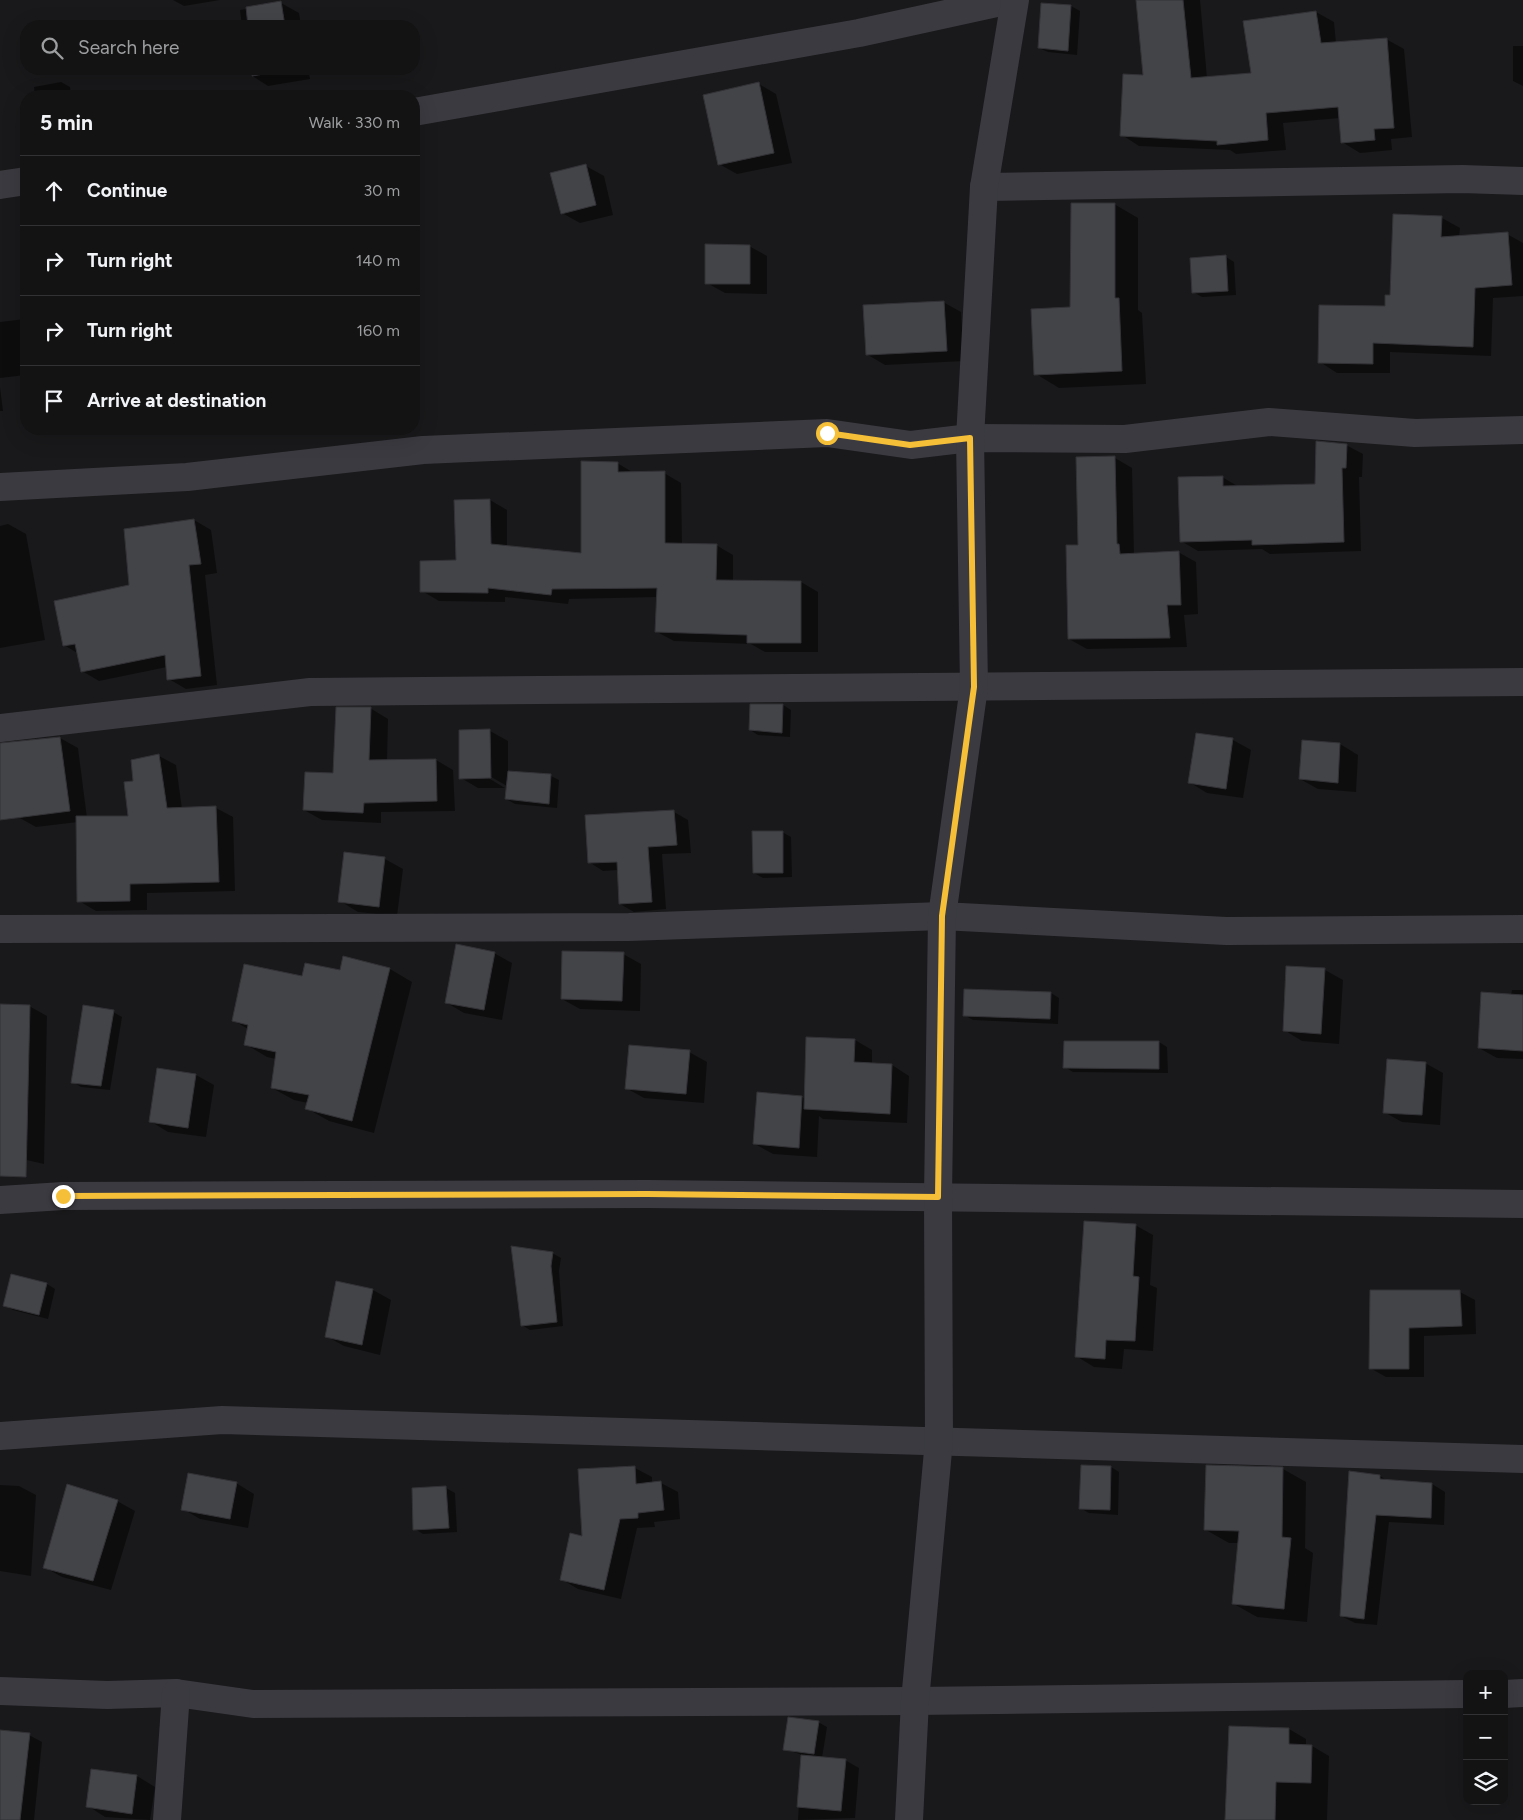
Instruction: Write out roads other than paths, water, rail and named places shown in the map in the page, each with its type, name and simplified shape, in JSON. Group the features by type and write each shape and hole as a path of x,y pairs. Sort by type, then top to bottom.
{"street":[{"path":"420,111 859,33 1010,0"},
{"path":"909,1820 915,1701 940,1440 938,1197 942,916 974,687 970,438 984,187 1015,0"},
{"path":"984,187 1462,179 1523,181"},
{"path":"0,185 20,181"},
{"path":"0,487 187,477 423,450 827,433 910,445 970,438 1125,439 1269,422 1415,432 1523,430"},
{"path":"0,728 310,692 1523,682"},
{"path":"0,929 629,927 942,916 1226,931 1523,929"},
{"path":"0,1200 63,1196 638,1194 1523,1204"},
{"path":"0,1436 222,1420 940,1440 1346,1455 1523,1459"},
{"path":"0,1690 107,1695 176,1693 253,1704 915,1701 1463,1694"},
{"path":"167,1820 176,1693"},
{"path":"1508,1694 1523,1693"}]}
